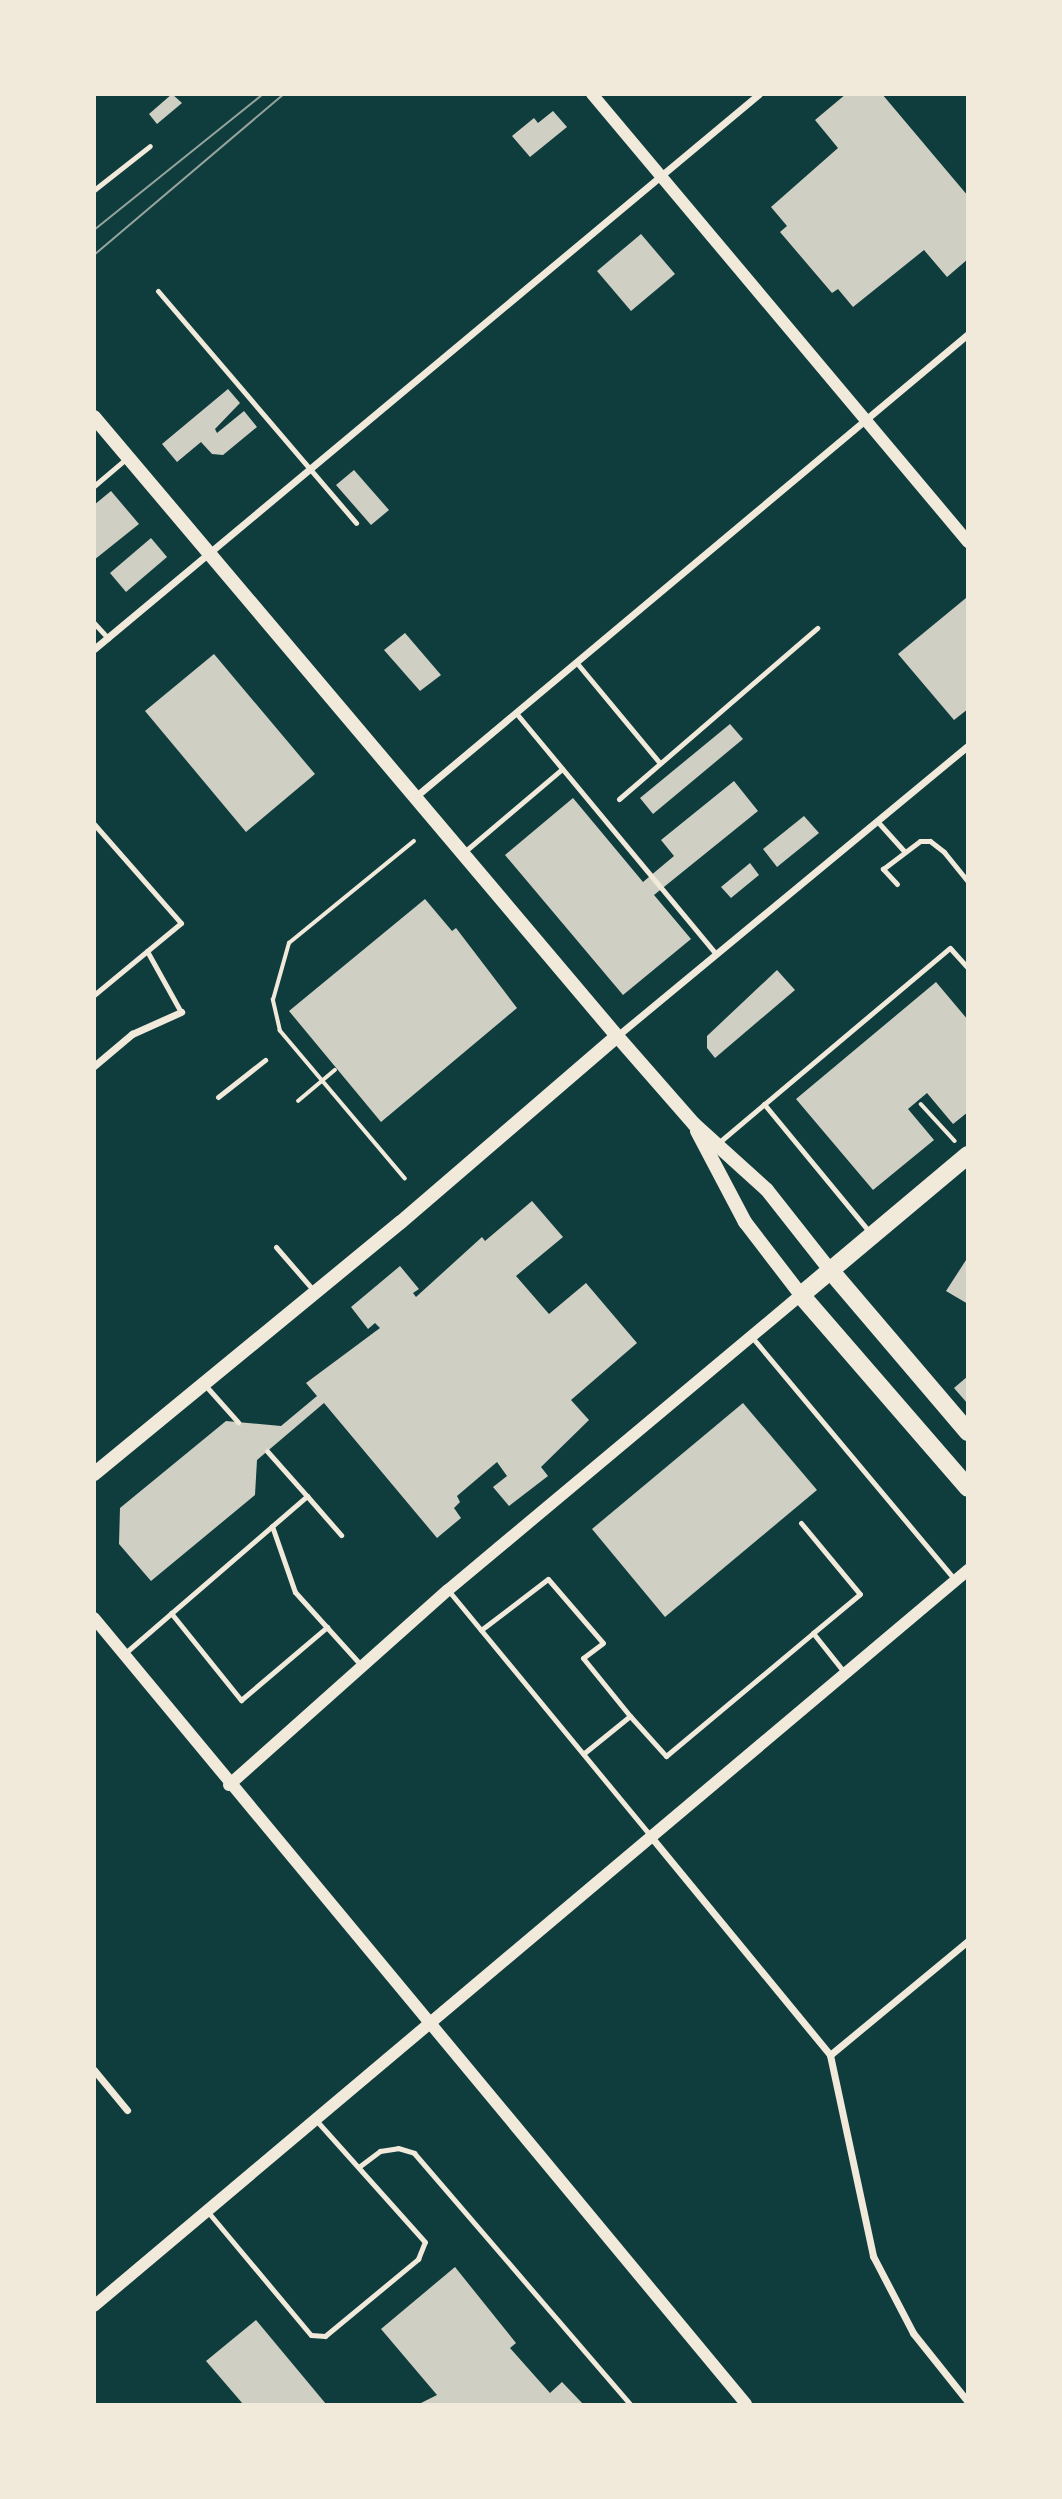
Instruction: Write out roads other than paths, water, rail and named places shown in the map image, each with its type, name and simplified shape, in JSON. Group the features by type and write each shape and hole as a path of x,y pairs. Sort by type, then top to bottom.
{"main road":[{"path":"94,417 617,1036 694,1124 767,1190 830,1270 968,1432"},
{"path":"94,1474 315,1292 617,1036"},
{"path":"694,1124 745,1222 802,1295 968,1488"},
{"path":"802,1295 873,1235 961,1148"}],"street":[{"path":"592,94 968,542"},
{"path":"94,649 759,94"},
{"path":"415,797 968,334"},
{"path":"617,1036 967,747"},
{"path":"94,1066 132,1034 181,1012"},
{"path":"229,1785 448,1590 802,1295"},
{"path":"94,2306 968,1570"},
{"path":"94,1618 229,1785 746,2404"},
{"path":"652,1838 830,2054 873,2256 913,2333 968,2402"},
{"path":"830,2054 968,1941"},
{"path":"94,2070 127,2110"}],"lane":[{"path":"94,190 150,146"},
{"path":"158,291 356,523"},
{"path":"94,486 128,457"},
{"path":"94,623 108,638"},
{"path":"619,799 817,628"},
{"path":"576,662 660,763"},
{"path":"516,713 716,954"},
{"path":"462,853 562,769"},
{"path":"877,821 904,851"},
{"path":"94,824 181,923 94,995"},
{"path":"897,884 883,869 920,841 930,841 968,882"},
{"path":"717,1144 950,948 968,968"},
{"path":"147,951 181,1012"},
{"path":"218,1097 265,1060"},
{"path":"764,1104 873,1235"},
{"path":"276,1247 315,1292"},
{"path":"751,1336 955,1580"},
{"path":"204,1383 238,1422"},
{"path":"267,1451 341,1535"},
{"path":"124,1654 307,1496"},
{"path":"481,1630 548,1579 603,1643 583,1658 666,1756 860,1594 801,1522"},
{"path":"272,1526 295,1592 362,1667"},
{"path":"448,1590 652,1838"},
{"path":"170,1614 241,1700 327,1627"},
{"path":"813,1633 845,1674"},
{"path":"583,1754 631,1716"},
{"path":"208,2212 312,2335 326,2336 418,2259 425,2242 316,2119"},
{"path":"360,2166 380,2151 398,2148 414,2152 630,2404"}],"tram line":[{"path":"94,230 263,94"},
{"path":"94,255 284,94"}]}
